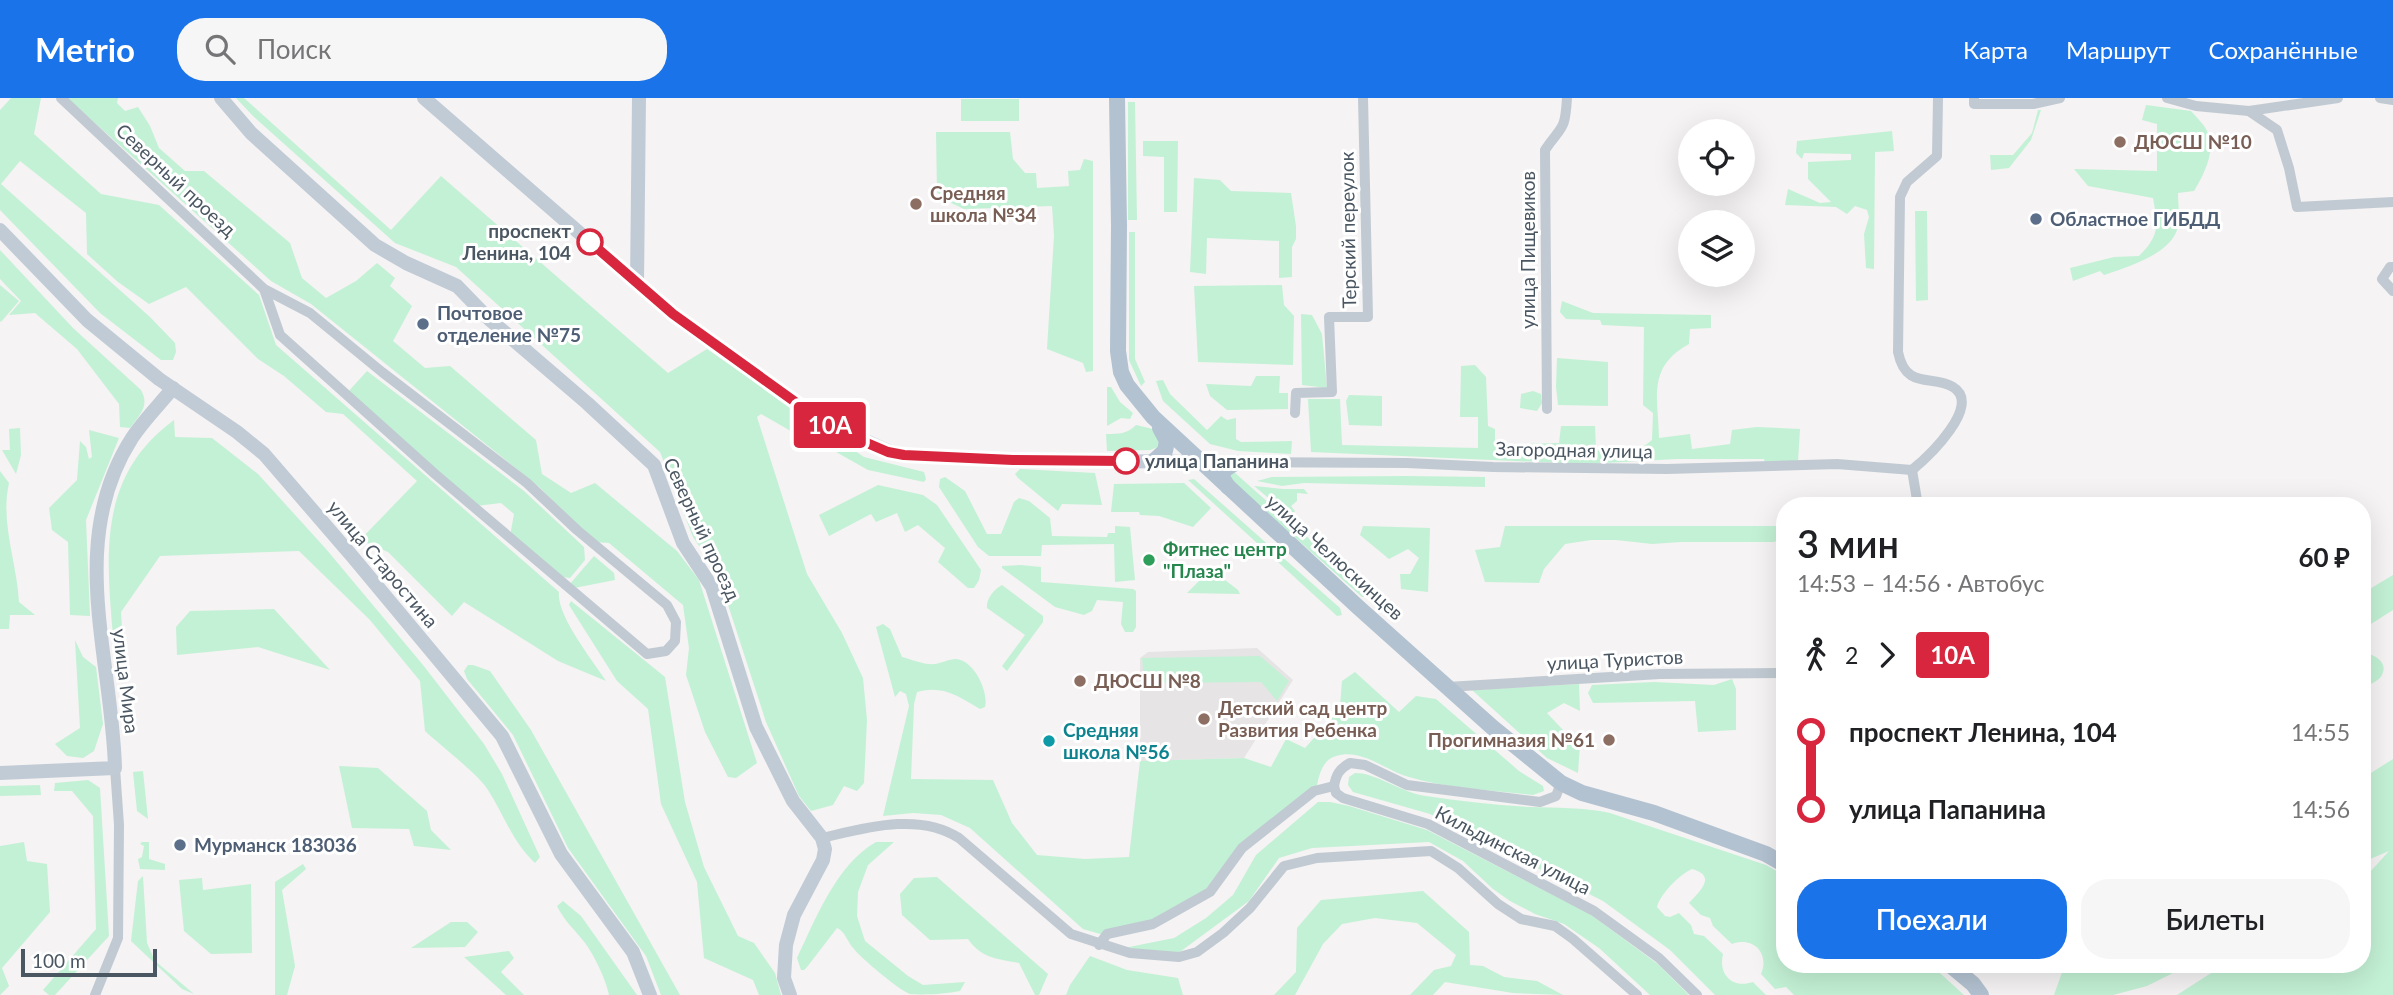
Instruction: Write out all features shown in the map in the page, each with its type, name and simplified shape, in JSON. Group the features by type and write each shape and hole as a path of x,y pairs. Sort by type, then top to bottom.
{"main road":[{"name":"Северный проезд","path":"221,98 251,132 375,245 406,263 457,286 489,319 587,402 654,465 683,543 712,587 757,727 793,801 821,838"},
{"path":"424,98 687,325 834,427 888,452 904,455 1013,460 1200,462"},
{"path":"637,283 639,98"},
{"name":"улица Челюскинцев","path":"1117,98 1118,351 1121,372 1127,385 1153,417 1447,687 1528,758 1561,783 1582,793 1667,818 1776,860"},
{"name":"улица Старостина","path":"0,230 87,320 173,388 264,454 502,736 561,854 633,952 650,995"},
{"name":"улица Мира","path":"115,768 112,713 99,624 96,576 98,527 111,482 132,438 173,388"},
{"path":"1153,417 1167,441 1165,452 1154,461"},
{"path":"1230,489 1223,477 1224,470 1235,463"},
{"path":"0,773 115,768"},
{"path":"790,995 784,978 786,945 794,915 823,860 825,849 821,838"},
{"path":"1960,973 1981,995"}],"street":[{"name":"Северный проезд","path":"61,98 264,289 310,313 527,483 577,530 667,605 676,622 675,641 666,651 647,654 435,474 280,335 264,289"},
{"name":"Терский переулок","path":"1296,413 1296,393 1332,392 1329,317 1368,317 1363,98"},
{"name":"улица Пищевиков","path":"1546,409 1545,150 1566,122 1567,98"},
{"path":"1974,101 2033,104 2060,98"},
{"path":"2167,98 2196,106 2249,111 2338,98"},
{"path":"2380,98 2393,100"},
{"path":"1916,497 1912,470 1944,437 1961,414 1964,403 1954,387 1916,378 1906,370 1898,352 1900,197 1907,182 1937,156 1939,102"},
{"path":"2249,111 2277,131 2297,206 2393,202"},
{"path":"2392,291 2382,279 2390,267 2393,267"},
{"name":"Загородная улица","path":"1200,462 1654,469 1837,464 1912,470"},
{"name":"улица Туристов","path":"1447,687 1660,674 1776,673"},
{"path":"1099,945 1107,934 1153,924 1210,892 1242,848 1314,791 1334,786 1336,776 1342,767 1350,762 1365,765 1408,785 1540,802 1556,796 1561,783"},
{"name":"улица Мира","path":"95,995 118,938 119,825 115,768"},
{"name":"Кильдинская улица","path":"1334,786 1336,793 1343,798 1428,824 1594,911 1659,958 1698,995"},
{"path":"821,838 859,829 924,824 950,832 1071,934 1130,953 1179,957 1197,951 1223,933 1250,908 1284,866 1317,858 1431,851 1458,868 1498,904 1521,919 1555,926 1637,995"}],"shaded area":[{"name":"Детский сад центр Развития Ребенка","path":"1257,648 1293,680 1244,758 1140,761 1140,658 1148,652"}],"green space":[{"path":"11,98 41,98 34,134 101,194 159,205 259,295 276,345 559,592 563,613 569,625 606,681 558,661 464,602 452,616 388,552 360,540 417,481 343,414 326,412 284,376 258,359 186,287 149,304 118,282 87,254 86,213 20,161 1,184 150,317 175,343 173,360 161,360 100,313 0,210 0,110"},
{"path":"67,98 118,98 117,103 125,111 138,107 159,148 185,171 204,171 290,243 302,278 326,298 356,281 377,263 395,278 390,286 412,306 393,341 425,368 450,366 536,440 542,474 571,493 595,483 677,551 699,580 757,763 736,778 728,777 705,732 686,675 689,648 683,605 609,543 595,542 538,486 311,304 271,281"},
{"path":"236,98 244,98 391,230 441,176 668,373 707,349 864,457 924,472 924,482 868,470 806,435 789,430 761,414 757,417 807,574 842,633 863,678 867,720 864,783 857,791 844,786 833,805 811,811 799,796 766,722 718,574 693,537 660,452 456,267 395,243"},
{"path":"961,99 1019,99 1019,121 961,121"},
{"path":"1128,102 1135,102 1137,220 1128,220"},
{"path":"2146,105 2191,111 2200,121 2210,140 2204,171 2194,191 2178,193 2178,226 2168,244 2148,258 2125,268 2104,275 2100,271 2073,281 2070,268 2114,257 2139,256 2154,236 2156,223 2153,198 2088,186 2074,169 2157,171 2157,124 2142,120"},
{"path":"2038,110 2041,110 2031,140 2009,168 1991,170 1990,155 2013,155 2032,133"},
{"path":"1892,131 1894,151 1875,152 1874,269 1866,268 1864,234 1869,217 1867,210 1855,206 1847,214 1836,207 1785,205 1788,189 1820,203 1831,202 1808,179 1808,162 1851,160 1851,154 1804,153 1802,159 1796,153 1797,141"},
{"path":"936,132 1010,132 1013,159 1025,173 1036,173 1037,188 1069,186 1068,171 1080,170 1084,159 1093,161 1093,371 1086,372 1083,363 1047,349 1054,236 1052,206 964,209 947,201 937,192"},
{"path":"1143,141 1178,141 1177,212 1164,212 1164,157 1143,156"},
{"path":"1194,178 1220,180 1231,191 1291,193 1296,226 1296,239 1292,247 1292,277 1279,278 1279,241 1207,238 1206,274 1190,272"},
{"path":"1915,211 1927,211 1928,300 1916,301"},
{"path":"1129,232 1135,232 1135,359 1145,382 1141,386 1129,360"},
{"path":"0,250 73,328 141,390 144,405 130,428 120,427 119,404 77,349 35,313 9,315 21,301 0,279"},
{"path":"0,285 19,301 1,322 0,321"},
{"path":"1282,285 1284,305 1294,316 1293,365 1198,362 1194,286"},
{"path":"1562,301 1593,313 1711,315 1711,328 1690,329 1689,344 1666,363 1661,373 1657,396 1659,438 1690,434 1692,449 1730,444 1732,430 1757,427 1800,429 1798,461 1765,463 1764,459 1676,459 1586,464 1311,452 1308,399 1340,399 1342,445 1478,448 1478,417 1460,417 1461,366 1475,365 1486,377 1488,426 1495,429 1495,445 1559,443 1561,426 1595,426 1596,449 1603,453 1618,455 1640,449 1652,440 1653,413 1643,405 1644,327 1602,325 1600,320 1566,319 1560,312"},
{"path":"1301,314 1312,315 1322,334 1327,388 1302,385"},
{"path":"1557,358 1608,362 1608,406 1558,405"},
{"path":"367,371 524,491 584,547 585,560 570,578 562,577 510,536 514,514 501,503 476,506 347,393"},
{"path":"1256,376 1280,376 1279,393 1288,393 1288,409 1227,410 1210,396 1206,384 1251,386"},
{"path":"1163,380 1170,394 1207,430 1221,416 1227,420 1236,418 1236,439 1241,442 1292,441 1291,454 1238,451 1210,444 1163,401 1156,381"},
{"path":"1107,387 1111,387 1120,402 1133,413 1130,419 1121,418 1107,426"},
{"path":"1533,391 1541,394 1542,403 1537,411 1520,408 1521,394"},
{"path":"1349,395 1382,396 1382,426 1349,425 1346,401"},
{"path":"174,420 175,437 212,438 258,474 326,549 423,665 484,744 502,774 540,857 535,863 515,838 483,784 425,731 420,681 370,620 299,551 160,556 121,612 123,644 113,636 109,546 119,491 131,466 149,442"},
{"path":"1136,425 1153,429 1161,446 1150,450 1107,451 1106,434 1122,433"},
{"path":"20,428 21,455 16,474 2,450 10,450 9,429"},
{"path":"89,430 119,438 86,520 90,616 70,615 68,542 52,530 49,508 77,480 80,441 86,447 89,459 92,457"},
{"path":"1020,469 1095,473 1102,505 1062,504 1058,511 1018,478 1015,474"},
{"path":"0,471 9,483 6,513 19,602 35,615 10,615 9,629 0,629"},
{"path":"1234,472 1369,592 1368,597 1362,597 1229,479 1229,474"},
{"path":"945,477 965,491 987,534 1001,534 1014,502 1019,498 1029,501 1050,518 1052,536 1107,537 1108,533 1115,533 1115,526 1130,527 1135,580 1115,582 1114,544 1042,545 1041,556 989,556 978,547 939,487 940,479"},
{"path":"1272,477 1485,477 1485,487 1304,483 1282,486 1257,481"},
{"path":"1194,479 1340,608 1342,615 1337,616 1188,480"},
{"path":"1184,483 1211,508 1193,527 1159,516 1140,515 1139,512 1111,512 1114,484"},
{"path":"878,485 923,495 937,505 981,570 974,588 968,588 938,562 945,548 918,525 905,532 897,513 876,522 871,514 829,536 819,515"},
{"path":"1254,486 1304,489 1308,494 1297,493 1297,501 1291,506 1295,511 1291,517"},
{"path":"1363,526 1430,528 1428,592 1401,589 1400,574 1410,574 1419,558 1408,549 1389,559 1360,535"},
{"path":"1505,526 1776,526 1776,541 1773,542 1652,544 1591,540 1565,544 1544,569 1539,583 1485,582 1475,550 1500,547"},
{"path":"594,556 614,573 615,580 574,588 569,585"},
{"path":"1021,565 1041,567 1041,582 1133,589 1136,591 1136,627 1133,632 1125,632 1121,624 1123,602 1097,600 1092,611 1084,615 1055,607 1002,568"},
{"path":"1212,570 1238,590 1240,594 1187,593"},
{"path":"2393,575 2393,610 2371,624 2371,588"},
{"path":"1002,585 1043,616 1043,622 1007,671 1002,666 1025,635 987,608 991,595"},
{"path":"571,601 665,677 685,802 704,867 738,936 754,943 775,973 781,995 759,995 753,980 704,958 697,882 661,804 648,709 617,681 569,605"},
{"path":"274,609 330,670 258,647 177,655 176,627 190,611"},
{"path":"883,624 890,629 902,657 931,664 953,659 963,661 979,678 985,693 985,707 980,709 943,691 917,692 914,704 911,779 993,780 1012,823 1037,855 1085,859 1129,857 1140,761 1244,758 1271,767 1286,739 1305,748 1335,715 1340,706 1342,681 1355,672 1399,712 1416,696 1436,699 1519,771 1543,786 1544,791 1533,795 1439,784 1400,774 1355,755 1336,756 1324,766 1316,792 1247,843 1191,906 1120,934 1100,934 1083,929 970,828 941,815 913,813 883,816 909,706 906,694 900,691 895,697 876,627"},
{"path":"75,640 83,657 96,667 103,724 94,751 83,758 67,756 55,744 80,728"},
{"path":"2371,655 2382,662 2384,670 2371,683"},
{"path":"1260,656 1289,681 1277,701 1261,682 1144,683 1142,658"},
{"path":"468,665 490,671 531,730 680,995 661,995 646,956 568,848 513,735 467,679 464,671"},
{"path":"1732,679 1736,689 1736,730 1698,732 1695,701 1593,703 1588,693 1592,685 1654,682 1714,685"},
{"path":"1579,684 1580,711 1564,703 1547,713 1563,730 1565,742 1580,744 1578,773 1547,758 1472,690"},
{"path":"2393,759 2393,995 2177,995 2211,973 2371,973 2371,871 2389,851 2371,859 2371,773"},
{"path":"339,766 378,768 427,811 431,830 451,850 414,846 409,829 352,828"},
{"path":"143,771 148,819 137,811 133,772"},
{"path":"1355,773 1372,776 1426,796 1610,813 1766,865 1776,871 1776,973 1940,973 1964,995 1794,995 1786,987 1775,989 1761,974 1763,959 1758,948 1747,942 1732,944 1713,926 1710,918 1701,915 1689,903 1705,880 1700,872 1692,869 1671,885 1657,907 1665,916 1679,913 1691,925 1694,934 1704,936 1723,954 1725,974 1733,982 1753,982 1766,995 1715,995 1670,950 1603,901 1430,814 1353,792 1348,785 1349,777"},
{"path":"88,780 100,788 109,936 55,995 49,995 43,990 96,929 93,816 72,791 54,791 55,783"},
{"path":"40,785 41,795 0,796 0,786"},
{"path":"1318,802 1349,806 1427,830 1590,914 1659,965 1689,995 1650,995 1599,948 1564,924 1535,914 1510,901 1463,861 1429,842 1312,848 1279,858 1249,901 1173,957 1124,948 1174,938 1206,918 1233,895 1256,855"},
{"path":"24,842 27,861 47,864 50,912 2,968 9,986 0,995 0,846"},
{"path":"142,842 149,842 149,859 165,864 165,870 140,869 138,859 142,857"},
{"path":"876,842 894,842 868,865 858,892 857,916 865,941 923,985 965,982 960,991 942,994 905,992 864,959 837,928 807,967 801,970 797,958 829,893 850,864"},
{"path":"303,864 306,869 282,890 295,966 287,995 275,995 275,882"},
{"path":"143,876 147,943 155,961 194,994 182,989 131,941 138,881"},
{"path":"937,877 1048,974 1039,995 1035,995 1019,963 984,954 968,939 930,940 902,915 900,894 914,878"},
{"path":"202,878 203,890 251,884 252,953 211,954 184,931 179,880"},
{"path":"1423,891 1469,932 1470,965 1483,966 1504,977 1537,981 1563,995 1513,993 1445,982 1433,995 1410,995 1434,970 1451,966 1456,955 1417,923 1375,918 1342,924 1323,944 1295,995 1274,995 1296,972 1297,928 1321,900"},
{"path":"563,901 581,916 637,995 609,995 594,957 557,906"},
{"path":"451,922 467,922 478,932 465,947 411,948"},
{"path":"509,951 514,958 501,972 524,995 506,995 464,957"},
{"path":"1090,956 1127,970 1178,978 1183,995 1066,995"},
{"path":"2062,973 2173,973 2147,986 2113,995 2054,995"}],"bus line":[{"name":"10А","path":"590,242 673,314 805,409 834,427 888,452 1013,460 1126,461"}],"place":[{"name":"ДЮСШ №10","path":"2120,142"},
{"name":"Средняя школа №34","path":"916,204"},
{"name":"Областное ГИБДД","path":"2036,219"},
{"name":"проспект Ленина, 104","path":"590,242"},
{"name":"Почтовое отделение №75","path":"423,324"},
{"name":"улица Папанина","path":"1126,461"},
{"name":"Фитнес центр \"Плаза\"","path":"1149,560"},
{"name":"ДЮСШ №8","path":"1080,681"},
{"name":"Детский сад центр Развития Ребенка","path":"1204,719"},
{"name":"Прогимназия №61","path":"1609,740"},
{"name":"Средняя школа №56","path":"1049,741"},
{"name":"Мурманск 183036","path":"180,845"}]}
